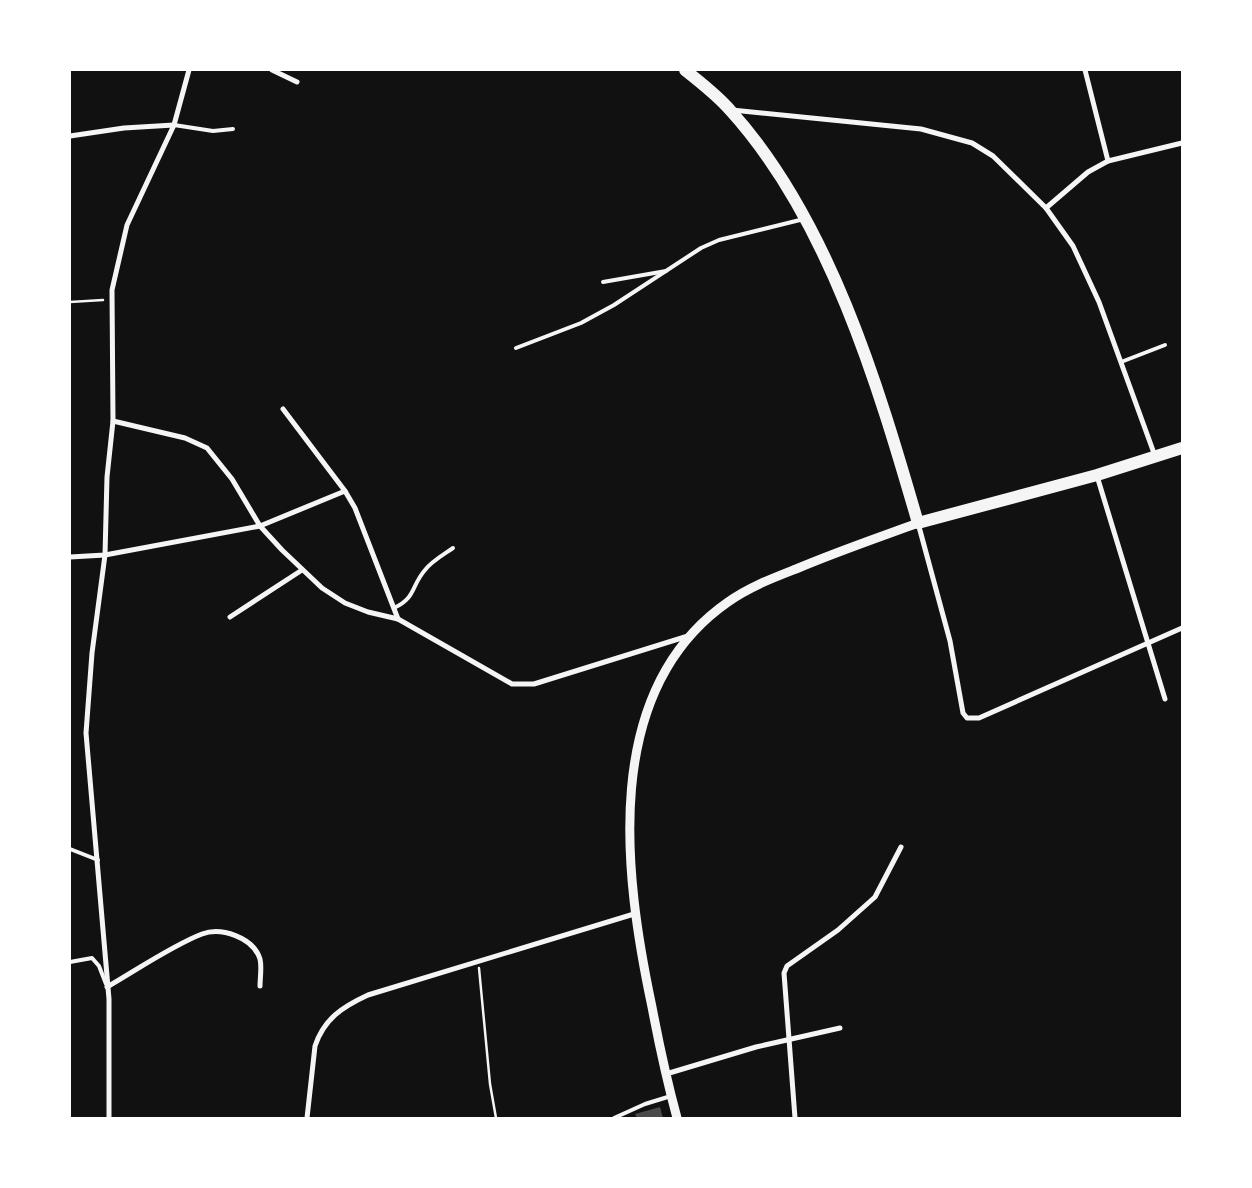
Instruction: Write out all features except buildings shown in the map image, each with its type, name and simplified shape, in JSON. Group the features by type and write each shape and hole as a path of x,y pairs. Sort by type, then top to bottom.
{"highway":[{"path":"685,70 730,110 782,178 806,218 860,344 891,433 918,524 1097,475 1182,448"}],"street":[{"path":"109,1118 107,987 86,733 92,653 105,555 107,477 113,421 112,299 127,225 174,125 189,70"},
{"path":"272,70 297,82"},
{"path":"1085,70 1108,161"},
{"path":"730,110 922,129 972,143 993,156 1046,208 1073,246 1084,268 1121,362 1155,457"},
{"path":"70,136 124,128 174,125"},
{"path":"1046,208 1088,172 1108,161 1182,143"},
{"path":"283,409 345,491 355,508 398,619"},
{"path":"113,421 185,438 207,448 232,479 260,526 322,588 345,603 368,612 398,619 512,684 520,686 534,684 689,635"},
{"path":"1097,475 1164,698"},
{"path":"70,557 105,555 260,526 345,491"},
{"path":"677,1118 666,1074 634,914 630,876 629,814 640,738 651,699 668,664 689,635 729,601 757,585 850,547 918,524 950,641 963,713 967,718 979,718 1182,628"},
{"path":"230,617 302,570"},
{"path":"795,1118 790,1039 783,979 787,966 838,930 870,902 887,877 901,847"},
{"path":"307,1118 315,1046 325,1024 335,1014 368,995 634,914"},
{"path":"107,987 191,939 212,932 242,939 256,951 260,959 260,986"},
{"path":"666,1074 790,1039 840,1028"}],"lane":[{"path":"174,125 213,131 233,129"},
{"path":"516,348 581,323 668,271 701,248 719,240 806,218"},
{"path":"603,282 668,271"},
{"path":"1121,362 1165,345"},
{"path":"394,608 405,603 412,596 418,579 430,563 453,548"},
{"path":"70,849 98,860"},
{"path":"70,962 92,958 99,966 107,987"},
{"path":"614,1118 645,1104 671,1096"}],"path":[{"path":"70,302 112,299"},
{"path":"479,961 490,1084 496,1118"}]}
